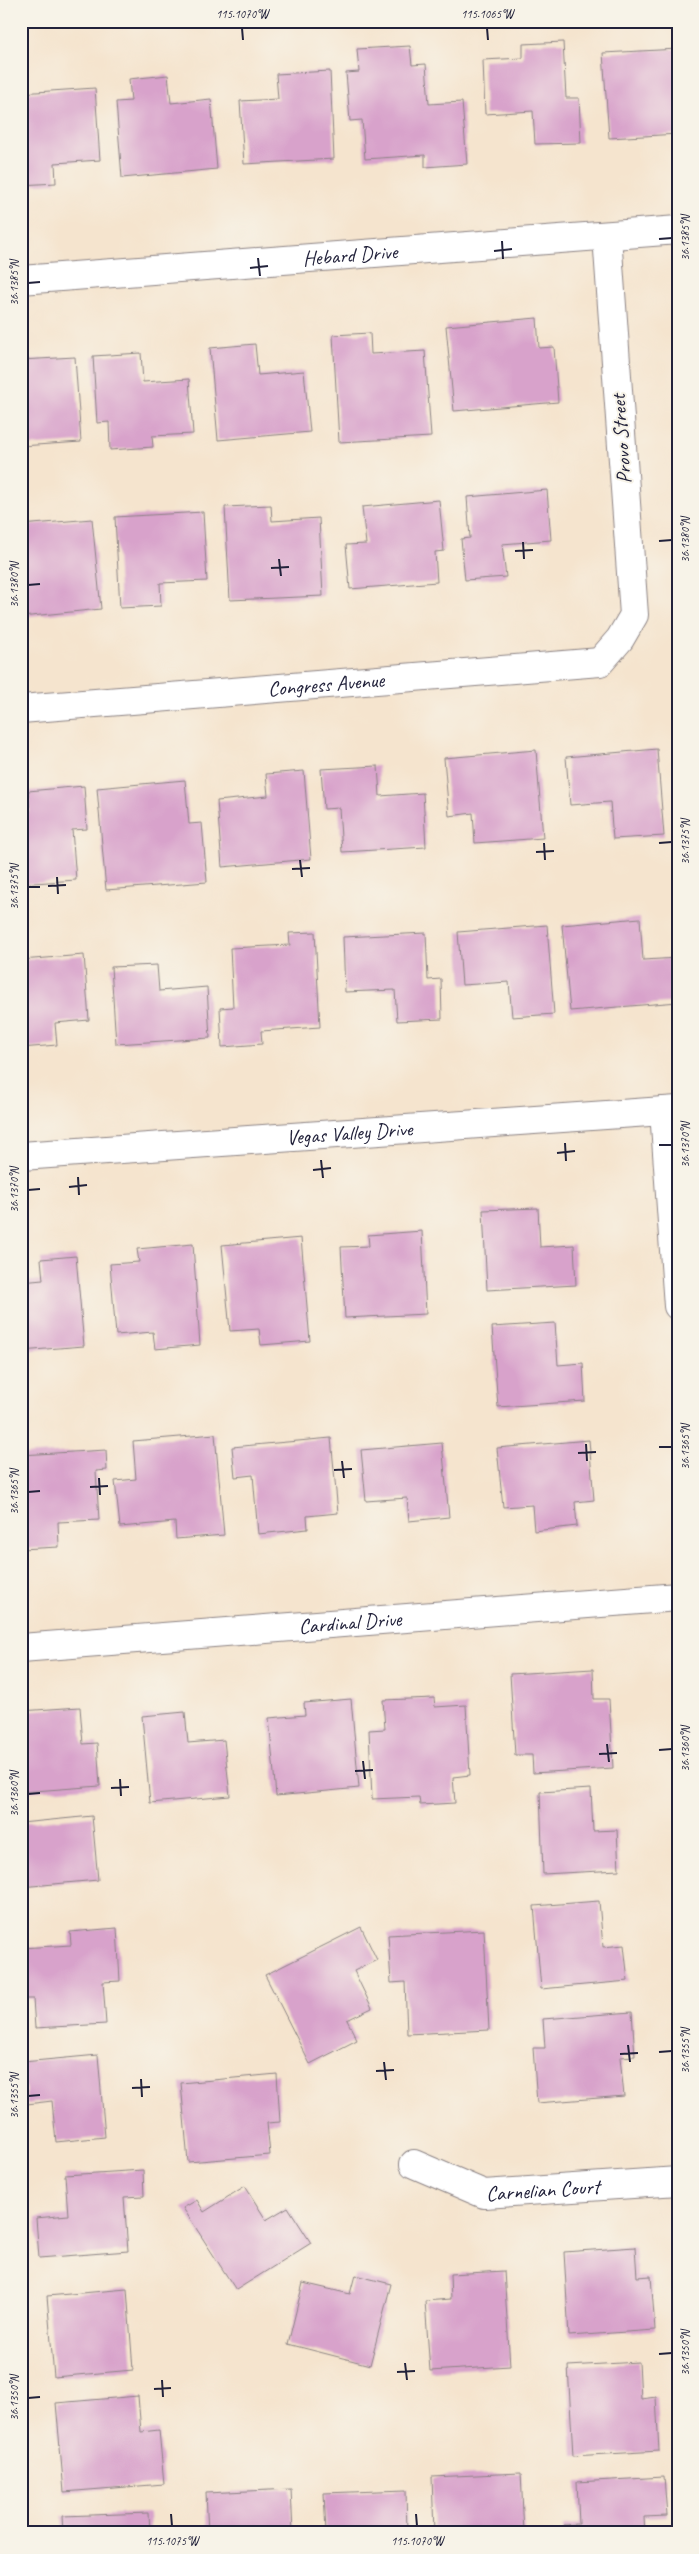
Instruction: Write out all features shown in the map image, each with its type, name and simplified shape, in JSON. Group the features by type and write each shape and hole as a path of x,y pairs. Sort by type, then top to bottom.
{"street":[{"name":"Hebard Drive","path":"21,280 678,230"},
{"name":"Provo Street","path":"607,236 634,615 620,639"},
{"name":"Congress Avenue","path":"21,709 600,662 620,639"},
{"name":"Vegas Valley Drive","path":"21,1156 671,1110"},
{"path":"671,1110 678,1306"},
{"name":"Cardinal Drive","path":"21,1648 678,1597"},
{"name":"Carnelian Court","path":"414,2164 484,2194 678,2181"}],"building":[{"path":"563,42 566,98 579,98 581,143 535,144 533,111 485,114 483,60 523,58 523,44"},
{"path":"410,46 412,65 426,64 429,104 462,102 467,164 425,167 425,155 365,159 362,120 350,121 346,73 359,72 357,49"},
{"path":"678,49 678,134 609,138 603,53"},
{"path":"330,71 334,159 244,164 240,101 278,99 276,74"},
{"path":"168,75 171,103 211,99 217,169 122,178 116,102 131,101 129,79"},
{"path":"95,88 100,160 55,163 56,183 21,185 21,93"},
{"path":"537,318 539,348 554,347 558,402 454,411 446,326"},
{"path":"370,333 371,354 425,351 431,437 339,442 333,335"},
{"path":"255,344 258,375 304,371 310,432 218,440 210,348"},
{"path":"141,353 143,382 189,379 193,434 152,436 153,447 110,450 109,422 97,423 93,356"},
{"path":"75,357 81,442 21,446 21,360"},
{"path":"547,490 551,540 502,544 506,577 465,580 461,539 470,538 467,497"},
{"path":"439,500 444,551 435,552 437,582 350,589 346,545 366,544 362,507"},
{"path":"271,505 272,521 319,518 323,596 230,600 225,507"},
{"path":"203,512 207,581 160,583 161,606 120,608 115,517"},
{"path":"92,519 101,609 21,617 21,525"},
{"path":"657,749 664,836 613,839 610,802 570,805 566,757"},
{"path":"536,750 543,838 475,843 473,813 449,816 444,758"},
{"path":"378,766 380,796 423,793 426,847 342,852 339,808 324,809 321,769"},
{"path":"304,771 311,859 222,867 217,801 268,796 266,774"},
{"path":"185,780 189,824 202,823 207,882 106,890 97,788"},
{"path":"84,786 87,829 72,830 76,880 21,884 21,812 30,812 28,791"},
{"path":"640,918 643,960 678,958 678,1002 570,1011 562,925"},
{"path":"547,925 554,1014 512,1017 509,982 462,985 458,932"},
{"path":"315,932 320,1027 261,1031 262,1044 222,1047 220,1008 233,1007 230,948 290,945 289,933"},
{"path":"426,933 428,980 441,979 442,1019 397,1021 395,990 345,992 343,937"},
{"path":"84,955 89,1020 55,1023 57,1045 21,1048 21,960"},
{"path":"157,965 159,991 207,987 210,1038 116,1044 111,967"},
{"path":"538,1208 540,1247 574,1245 576,1285 487,1290 483,1210"},
{"path":"422,1231 426,1314 345,1318 341,1247 369,1246 368,1235"},
{"path":"301,1238 310,1341 261,1345 259,1329 230,1331 222,1245"},
{"path":"193,1244 200,1345 155,1349 153,1332 116,1335 110,1264 139,1262 137,1249"},
{"path":"76,1256 84,1346 21,1351 21,1282 43,1280 41,1259"},
{"path":"555,1323 558,1365 583,1363 585,1401 498,1407 492,1327"},
{"path":"215,1434 224,1535 176,1539 175,1522 120,1527 115,1481 136,1479 133,1441"},
{"path":"331,1438 338,1513 307,1516 308,1529 258,1534 253,1475 235,1477 232,1447"},
{"path":"589,1440 594,1500 575,1502 577,1526 534,1531 532,1505 503,1507 497,1448"},
{"path":"442,1443 449,1517 409,1521 407,1498 366,1501 361,1450"},
{"path":"106,1450 107,1470 96,1471 99,1520 58,1522 59,1547 21,1549 21,1455"},
{"path":"593,1669 594,1699 609,1699 613,1768 533,1773 532,1755 515,1755 510,1674"},
{"path":"434,1698 435,1707 466,1705 470,1775 453,1777 455,1803 420,1805 419,1797 372,1799 369,1730 385,1729 383,1700"},
{"path":"351,1699 359,1788 276,1796 269,1718 305,1715 304,1703"},
{"path":"80,1707 83,1744 97,1743 100,1786 21,1792 21,1711"},
{"path":"185,1712 188,1743 224,1740 230,1796 150,1803 142,1716"},
{"path":"591,1789 593,1831 617,1830 619,1870 543,1874 540,1792"},
{"path":"92,1816 98,1880 21,1887 21,1823"},
{"path":"599,1901 603,1947 624,1945 628,1981 541,1989 534,1906"},
{"path":"361,1927 377,1960 354,1971 372,2008 347,2020 357,2040 310,2064 265,1975"},
{"path":"117,1928 120,1981 103,1982 106,2024 35,2028 33,1999 21,1999 21,1948 71,1945 70,1932"},
{"path":"484,1930 489,2030 407,2034 405,1982 391,1983 388,1935"},
{"path":"632,2012 635,2056 620,2057 624,2096 537,2103 533,2048 545,2048 543,2019"},
{"path":"98,2055 105,2137 56,2142 52,2101 27,2104 23,2062"},
{"path":"277,2074 280,2122 267,2123 270,2155 188,2162 181,2083"},
{"path":"143,2170 144,2196 124,2197 128,2251 39,2258 36,2218 68,2215 65,2175"},
{"path":"245,2186 266,2220 288,2207 311,2243 236,2290 183,2208 197,2200 204,2212"},
{"path":"635,2247 637,2277 651,2276 655,2330 569,2336 564,2252"},
{"path":"504,2271 510,2366 430,2371 425,2301 451,2299 450,2274"},
{"path":"355,2275 391,2284 370,2365 288,2344 303,2283 350,2294"},
{"path":"127,2289 133,2370 54,2377 47,2296"},
{"path":"639,2362 641,2399 656,2397 659,2451 573,2456 568,2366"},
{"path":"138,2396 141,2432 159,2430 164,2484 64,2492 56,2403"},
{"path":"521,2473 524,2533 434,2533 432,2477"},
{"path":"664,2477 667,2516 644,2517 645,2533 565,2533 564,2525 579,2524 577,2482"},
{"path":"291,2489 293,2533 208,2533 206,2493"},
{"path":"406,2490 407,2533 326,2533 324,2493"},
{"path":"149,2513 150,2533 63,2533 62,2516"}]}
